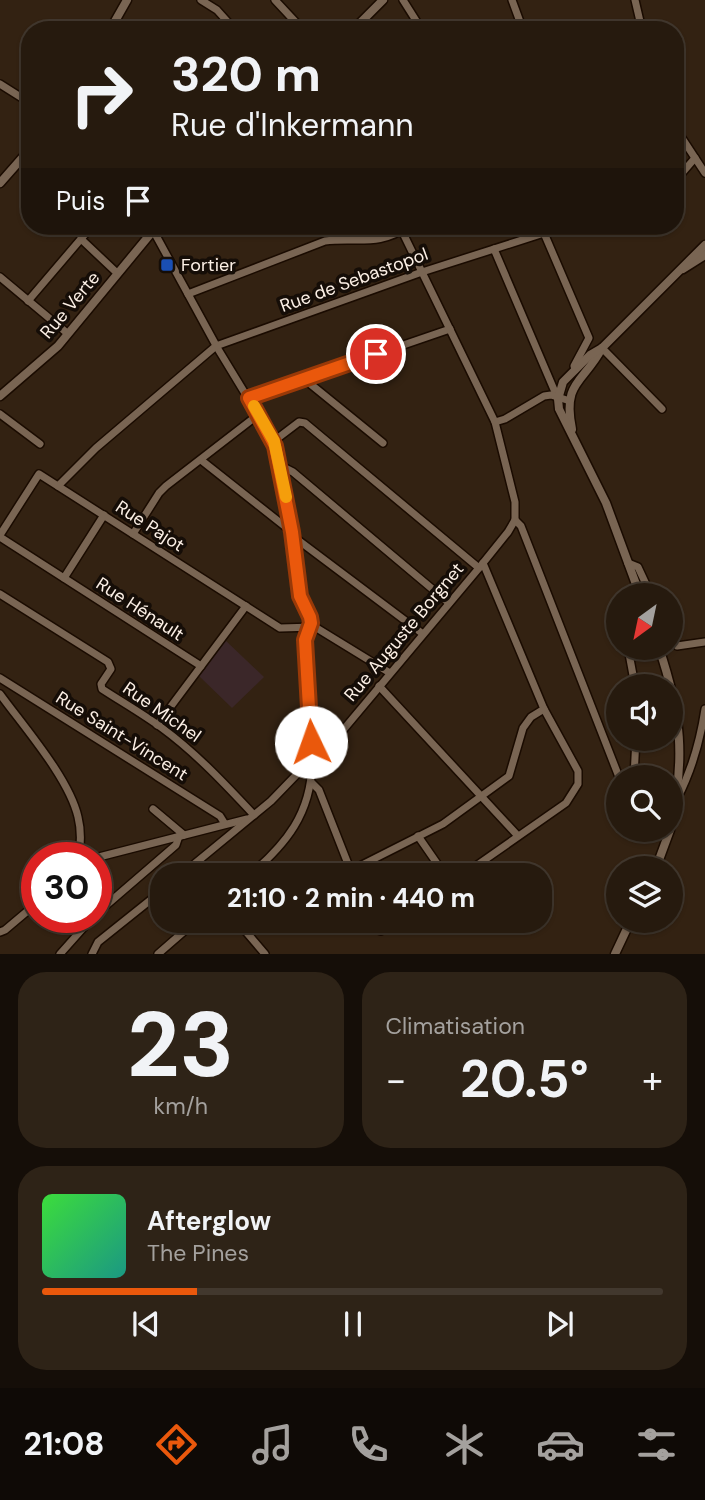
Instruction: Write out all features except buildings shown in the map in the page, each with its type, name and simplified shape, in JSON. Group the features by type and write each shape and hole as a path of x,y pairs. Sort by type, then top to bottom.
{"street":[{"path":"115,21 127,0"},
{"path":"201,0 217,10 227,21"},
{"path":"275,0 295,21"},
{"path":"362,21 383,0"},
{"path":"403,0 416,21"},
{"path":"512,0 520,21"},
{"path":"635,0 640,21"},
{"path":"0,84 21,97"},
{"path":"684,141 705,173"},
{"path":"684,171 695,158"},
{"path":"0,183 21,159"},
{"path":"28,301 84,235"},
{"name":"Rue Verte","path":"0,396 58,346 149,235"},
{"path":"158,235 216,346 274,441 293,534 300,596 310,617 305,640 311,782 295,828 264,863"},
{"path":"188,294 325,241 372,241 387,235"},
{"path":"408,235 422,272 495,422 515,502 514,520 521,526 614,765"},
{"name":"Rue de Sebastopol","path":"216,346 528,235"},
{"path":"545,235 589,338 574,366 576,381 570,401 575,438"},
{"path":"81,239 117,274"},
{"path":"684,269 686,262 705,245"},
{"path":"494,249 558,398 562,416 606,503 636,583"},
{"path":"558,398 563,382 590,355 602,348 684,269 705,255"},
{"path":"0,277 67,333"},
{"path":"249,398 450,329"},
{"path":"58,486 96,448 216,346"},
{"path":"576,381 598,357 602,348"},
{"path":"602,348 662,409"},
{"path":"303,378 383,443"},
{"path":"495,422 544,396 551,395 570,401"},
{"path":"0,414 40,444"},
{"path":"133,534 159,493 259,414"},
{"path":"274,441 299,422 305,423 481,566 544,709 578,771 579,780 566,803 480,863"},
{"path":"201,460 423,634"},
{"path":"281,467 293,472 449,603"},
{"name":"Rue Pajot","path":"0,536 39,474 281,628 310,626"},
{"path":"64,578 104,515"},
{"name":"Rue Auguste Borgnet","path":"196,863 252,817 328,748 481,566 508,532 514,520"},
{"name":"Rue Hénault","path":"0,536 201,666"},
{"path":"628,563 638,567 645,583"},
{"name":"Rue Michel","path":"0,594 108,662 111,669 101,684 102,689 157,724 216,774 252,817"},
{"path":"157,724 247,606"},
{"path":"310,626 321,630 390,673"},
{"path":"683,645 705,642"},
{"path":"663,660 678,723 680,765"},
{"name":"Rue Saint-Vincent","path":"0,678 220,816 225,824 237,830"},
{"path":"379,686 519,836"},
{"path":"0,694 70,796 80,827 79,842"},
{"path":"369,863 443,824 509,776 523,728 531,717 544,709"},
{"path":"683,788 700,741 705,709"},
{"path":"311,782 319,790 347,863"},
{"path":"153,809 181,835"},
{"path":"112,853 252,817"},
{"path":"112,901 176,845 181,835"},
{"path":"418,836 437,863"},
{"path":"92,954 98,942 150,900"},
{"path":"0,932 21,916"},
{"path":"60,954 79,933"},
{"path":"158,954 182,933"},
{"path":"247,933 265,954"},
{"path":"615,954 625,933"}],"shaded area":[{"path":"225,640 264,677 232,708 198,675"}],"slow traffic":[{"path":"254,406 274,441 286,497"}],"place":[{"name":"Fortier","path":"167,265"}],"route":[{"path":"311,742 305,640 311,623 310,617 300,596 292,532 274,441 249,398 376,354"}]}
